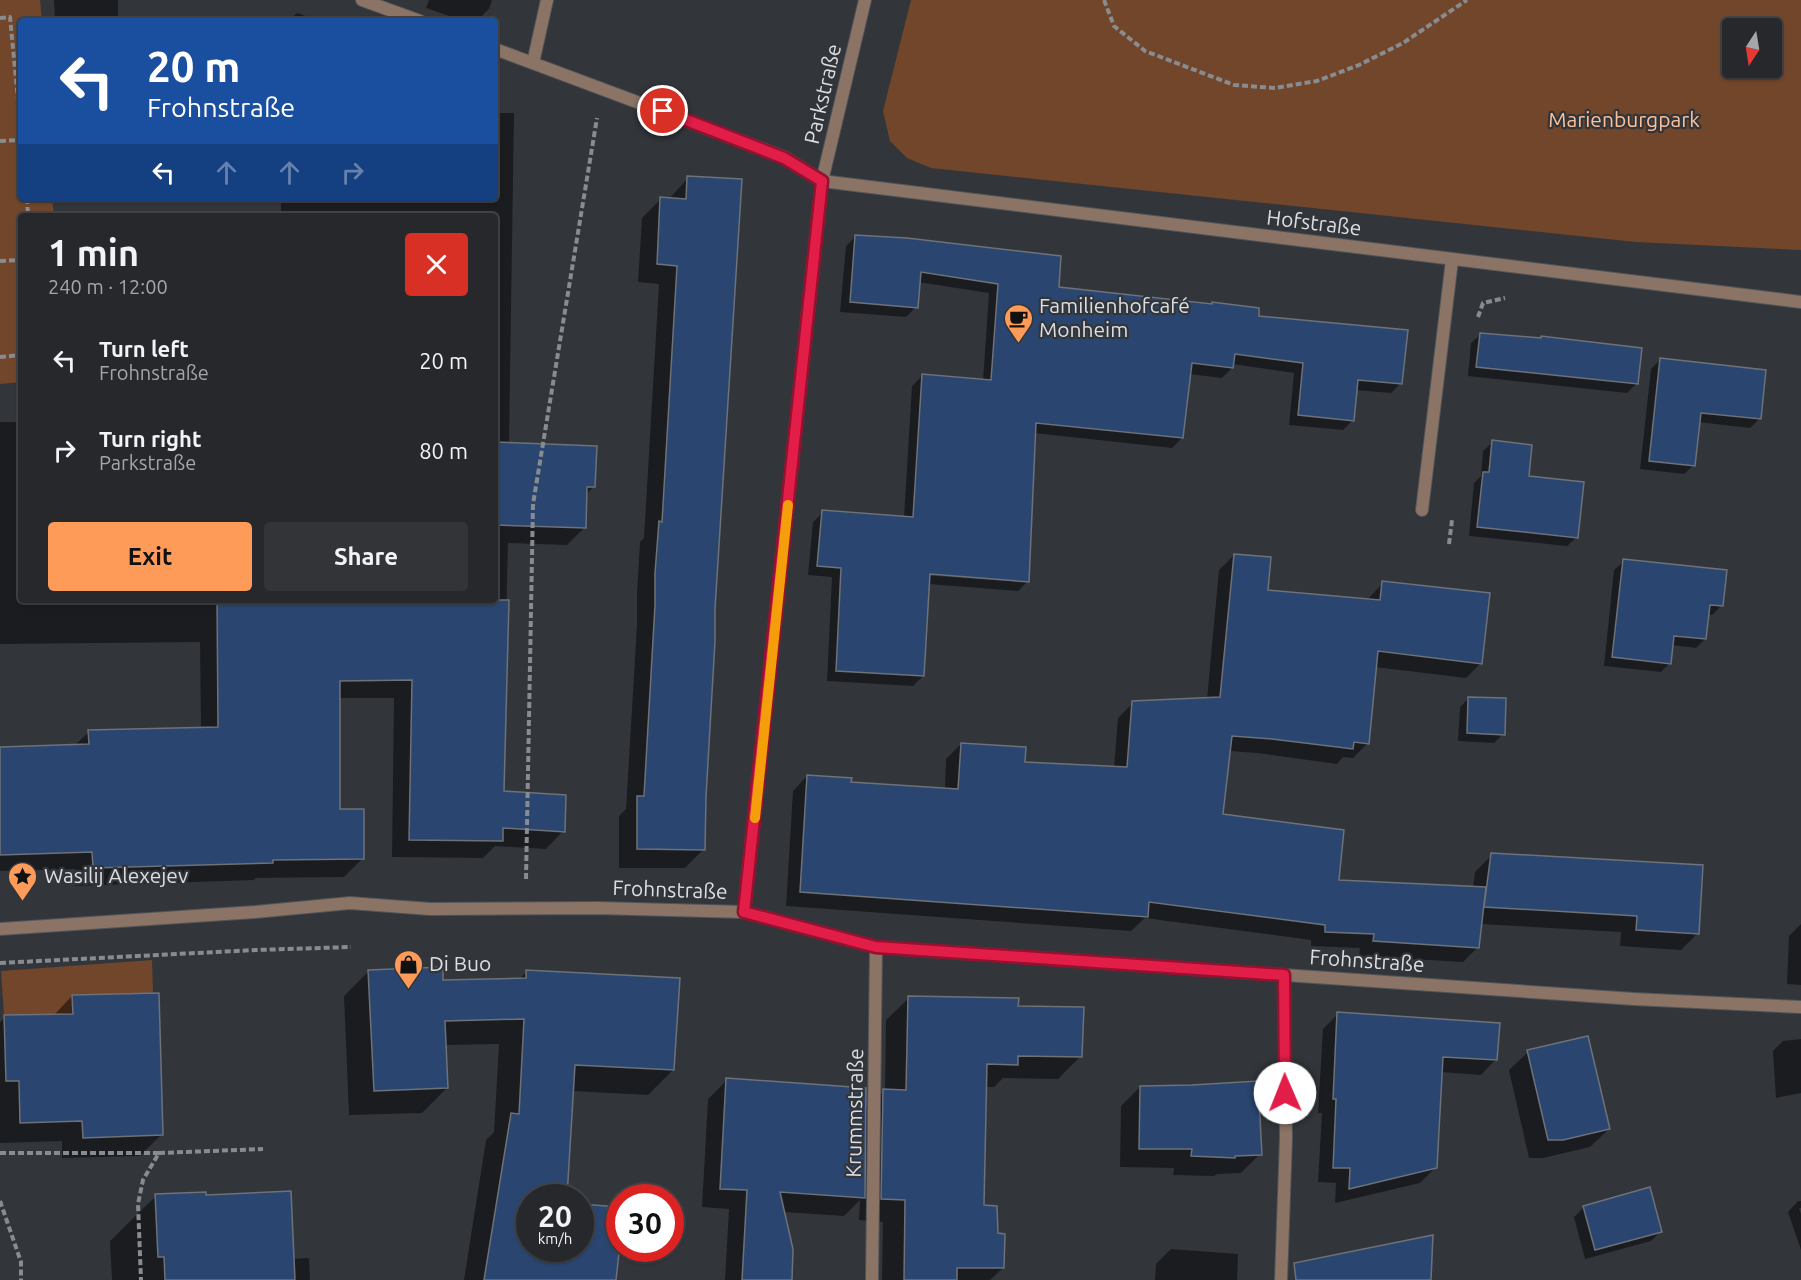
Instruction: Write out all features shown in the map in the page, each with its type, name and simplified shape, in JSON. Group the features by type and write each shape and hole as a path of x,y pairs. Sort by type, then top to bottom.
{"street":[{"path":"362,0 412,18"},
{"path":"532,63 547,0"},
{"name":"Parkstraße","path":"744,912 822,181 865,0"},
{"path":"498,50 784,158 822,181"},
{"name":"Hofstraße","path":"822,181 1801,302"},
{"path":"1422,510 1452,260"},
{"name":"Frohnstraße","path":"0,929 255,912 350,903 430,909 525,907 744,912 876,947 1635,999 1801,1007"},
{"name":"Krummstraße","path":"872,1280 876,947"},
{"path":"1281,1280 1286,1137 1284,975"}],"path":[{"path":"1104,0 1114,26 1145,51 1234,85 1275,88 1317,81 1359,65 1403,43 1467,0"},
{"path":"0,18 10,17 18,100"},
{"path":"525,907 534,504 602,88"},
{"path":"0,141 18,140"},
{"path":"0,261 18,260"},
{"path":"1477,320 1483,303 1512,296"},
{"path":"0,357 18,355"},
{"path":"1449,544 1453,510"},
{"path":"0,963 351,947"},
{"path":"0,1153 159,1153 263,1149"},
{"path":"141,1280 138,1204 143,1180 159,1153"},
{"path":"0,1201 21,1263 21,1280"}],"green space":[{"path":"0,0 40,0 42,18 18,18 18,201 52,201 54,213 18,213 18,382 0,384"},
{"name":"Marienburgpark","path":"911,0 1801,0 1801,250 1636,242 931,168 907,158 890,141 883,111"},
{"path":"152,960 153,993 72,995 73,1014 4,1015 1,971"}],"building":[{"path":"687,176 742,179 715,609 705,850 637,849 637,796 644,796 655,573 659,521 662,522 677,266 657,264 660,197 686,199"},
{"path":"855,235 907,238 1061,256 1059,287 1259,308 1259,316 1408,330 1402,384 1358,380 1354,421 1298,415 1303,363 1235,354 1233,368 1192,363 1183,438 1036,423 1029,582 930,574 924,676 836,671 841,568 817,566 822,510 913,517 922,374 991,380 998,284 921,272 918,308 850,302"},
{"path":"1480,333 1541,338 1541,336 1642,348 1638,384 1476,367"},
{"path":"1660,358 1766,370 1761,419 1701,413 1695,466 1649,461"},
{"path":"1492,440 1532,445 1529,476 1584,482 1578,538 1477,527 1483,472 1489,472"},
{"path":"498,442 597,446 595,487 587,487 586,528 498,525"},
{"path":"1234,554 1271,557 1268,590 1380,600 1382,581 1490,593 1482,664 1378,651 1369,744 1354,742 1353,749 1232,736 1223,814 1344,830 1339,880 1486,887 1479,948 1373,941 1374,934 1325,932 1325,925 1149,902 1148,917 800,892 807,775 852,778 851,782 958,789 961,743 1026,747 1025,762 1127,767 1132,701 1220,697"},
{"path":"1623,559 1727,570 1723,606 1710,605 1706,639 1674,636 1671,664 1612,657"},
{"path":"498,600 509,600 504,791 566,795 565,832 503,828 503,841 409,840 412,680 340,681 340,809 364,809 364,859 273,860 273,863 93,868 92,852 0,855 0,747 89,744 88,730 218,727 217,603 498,603"},
{"path":"1468,697 1506,698 1505,735 1467,733"},
{"path":"1491,853 1703,865 1699,934 1636,930 1637,916 1484,907"},
{"path":"443,967 443,980 526,978 526,970 680,978 674,1070 575,1065 568,1184 516,1184 516,1262 594,1262 594,1205 606,1206 606,1262 618,1262 616,1280 484,1280 511,1113 519,1114 524,1019 445,1021 448,1088 374,1091 368,970"},
{"path":"159,993 163,1135 83,1138 82,1121 20,1123 19,1081 6,1081 4,1015 73,1014 72,995"},
{"path":"908,996 1019,998 1018,1006 1084,1007 1082,1057 1018,1056 1018,1065 987,1064 984,1205 997,1206 998,1233 1005,1234 1004,1268 957,1268 957,1280 904,1280 905,1200 881,1199 883,1089 906,1090"},
{"path":"1337,1012 1500,1023 1497,1060 1443,1057 1437,1168 1349,1189 1350,1168 1333,1168"},
{"path":"1588,1036 1610,1129 1563,1140 1548,1140 1527,1050"},
{"path":"726,1078 866,1088 865,1198 780,1192 793,1249 792,1280 742,1280 747,1190 720,1189"},
{"path":"1258,1081 1262,1155 1235,1156 1235,1158 1191,1156 1192,1149 1139,1149 1140,1086"},
{"path":"1650,1187 1662,1232 1595,1250 1583,1206"},
{"path":"291,1191 295,1280 165,1280 164,1257 158,1257 155,1194 206,1192 206,1195"},
{"path":"1433,1235 1431,1280 1296,1280 1294,1263"}],"slow traffic":[{"path":"755,818 788,505"}],"place":[{"name":"Familienhofcafé Monheim","path":"1018,344"},
{"name":"Wasilij Alexejev","path":"23,902"},
{"name":"Di Buo","path":"408,990"}],"route":[{"path":"663,111 784,158 822,181 744,912 876,947 1284,975 1285,1093"}]}
